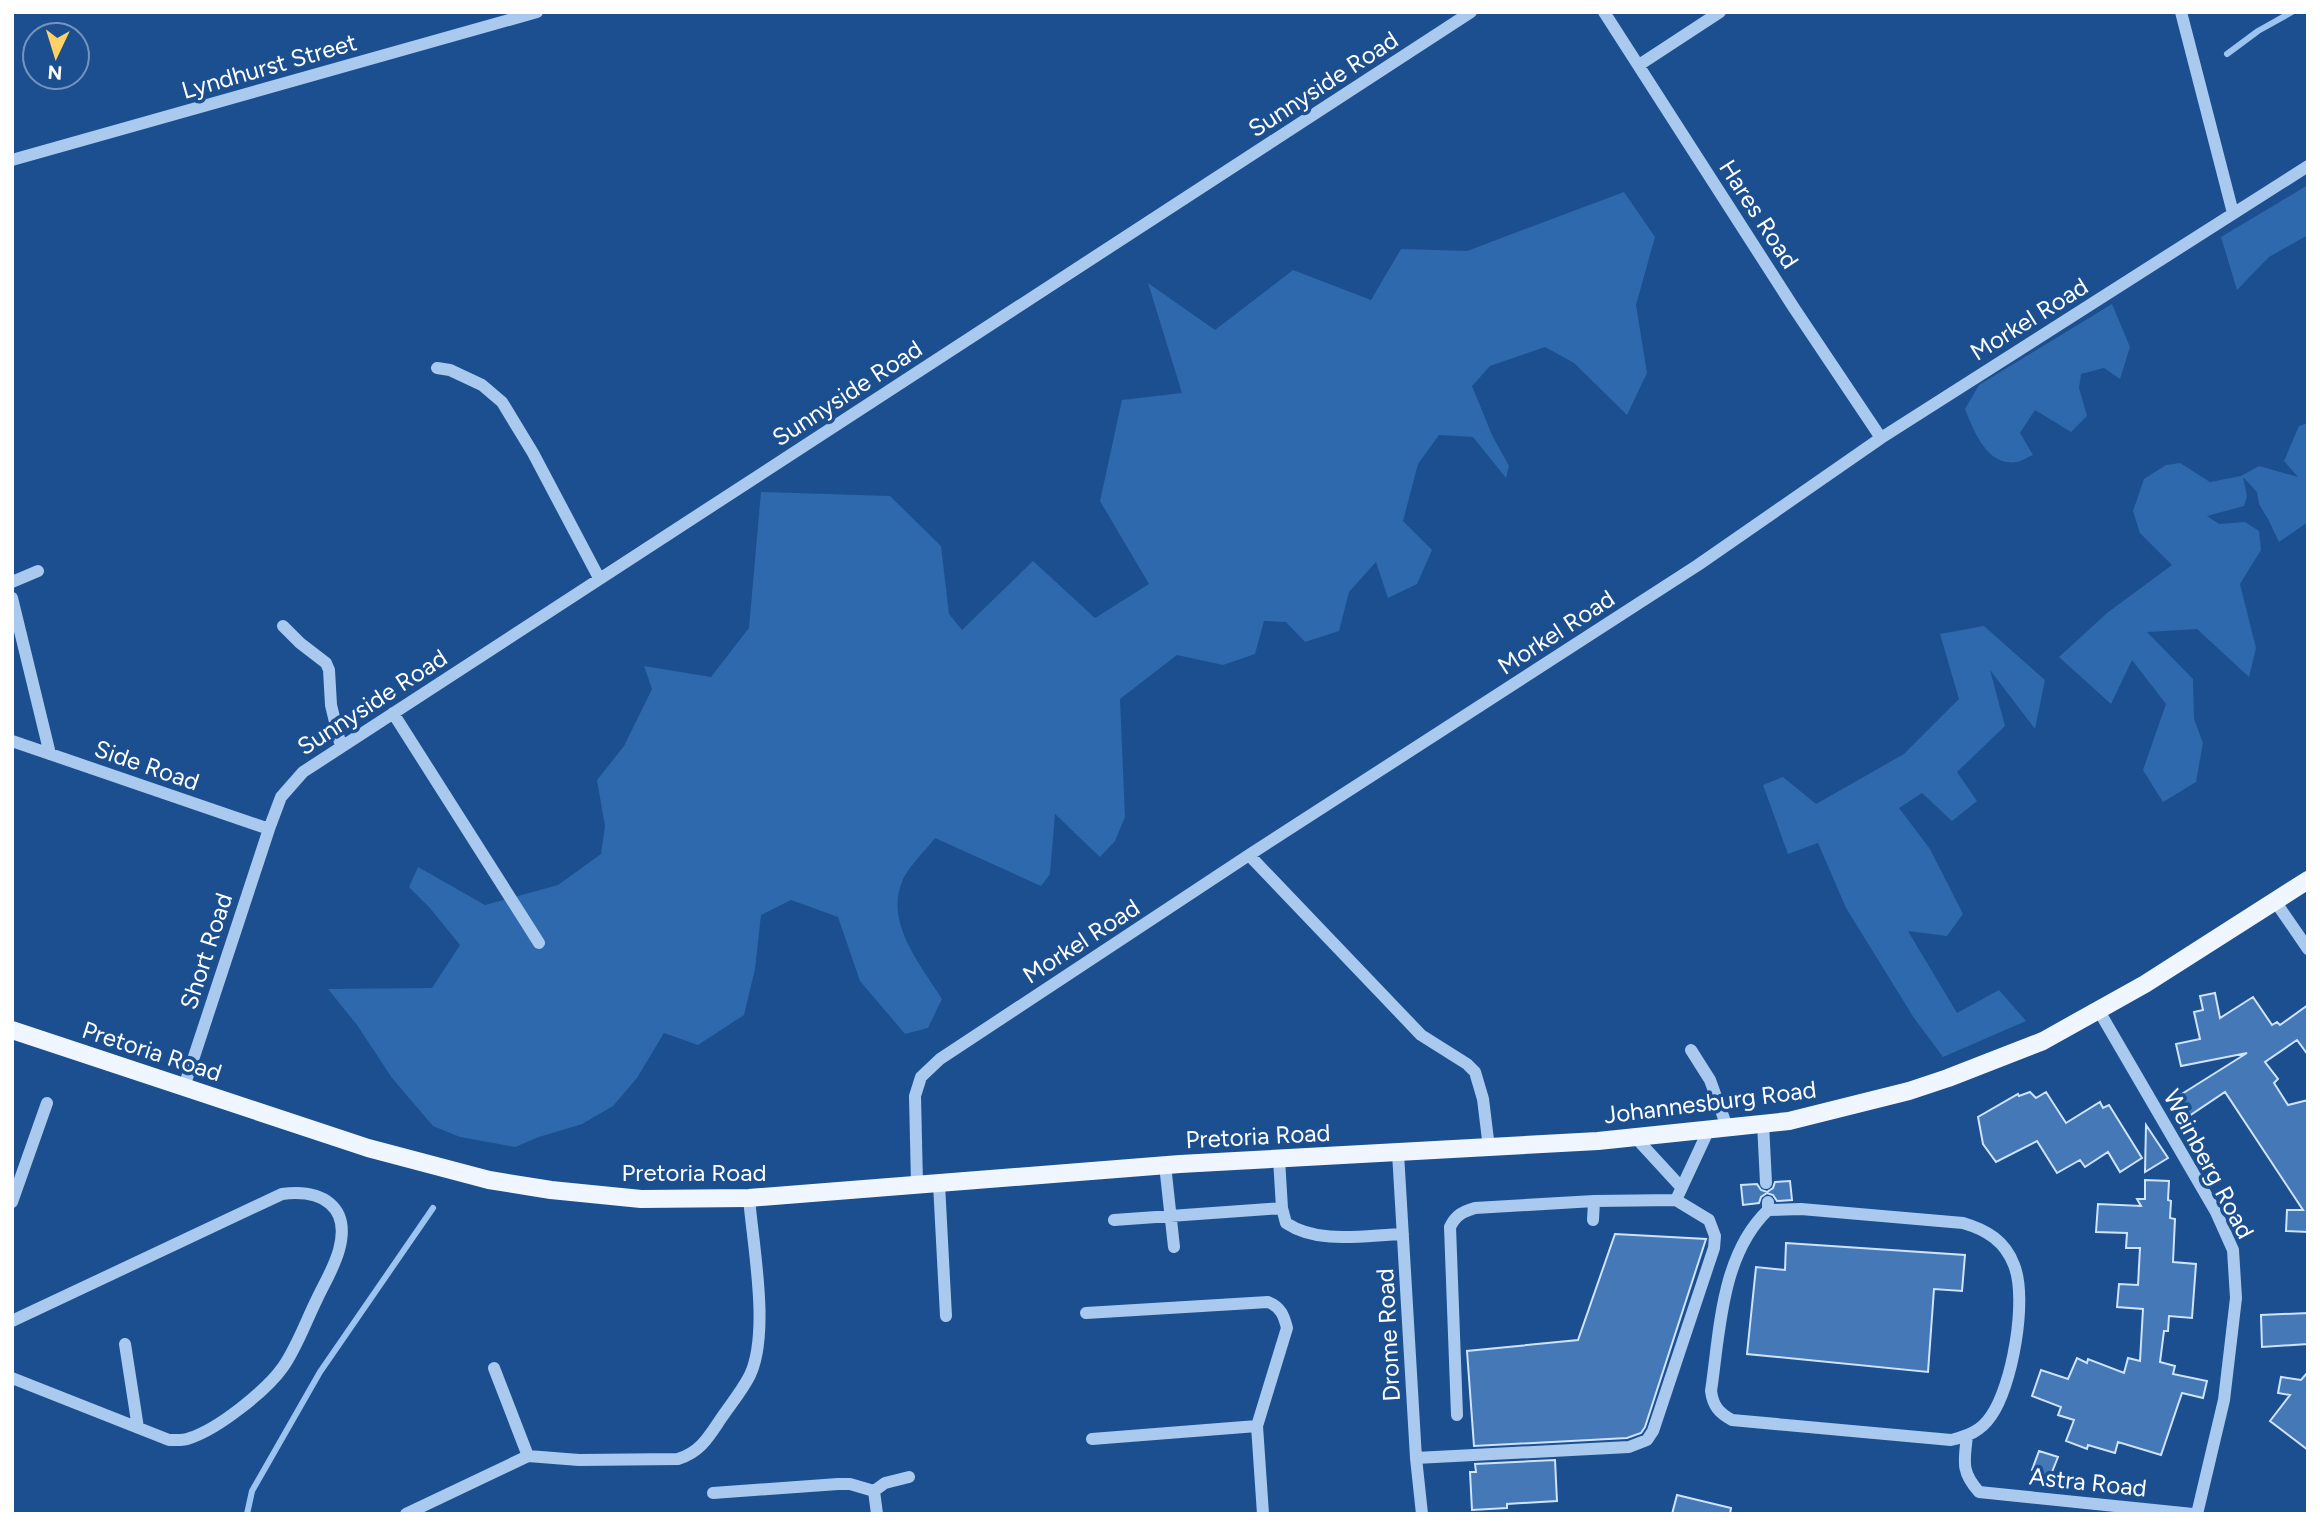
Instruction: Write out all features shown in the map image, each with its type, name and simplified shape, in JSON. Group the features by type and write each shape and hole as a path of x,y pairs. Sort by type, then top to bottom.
{"main road":[{"name":"Johannesburg Road","path":"1398,1153 1635,1137 1763,1123 1823,1113 1884,1098 1948,1078 2043,1041 2099,1011 2308,880"},
{"name":"Pretoria Road","path":"12,1030 368,1148 489,1180 551,1190 641,1199 749,1198 939,1184 995,1177 1398,1153"}],"street":[{"name":"Lyndhurst Street","path":"12,160 537,12"},
{"name":"Sunnyside Road","path":"269,829 281,797 303,772 1471,12"},
{"name":"Hares Road","path":"1604,12 1794,309 1881,438"},
{"path":"1639,65 1720,12"},
{"path":"2181,12 2233,213"},
{"name":"Morkel Road","path":"917,1184 915,1096 921,1076 940,1059 1249,855 1698,565 1881,438 2308,166"},
{"path":"437,368 450,370 482,385 502,402 533,453 599,578"},
{"path":"12,582 38,571"},
{"path":"12,598 50,754"},
{"path":"282,626 326,663 331,705 341,747"},
{"path":"393,713 539,943"},
{"name":"Side Road","path":"12,741 269,829"},
{"name":"Short Road","path":"184,1087 269,829"},
{"path":"1249,855 1421,1035 1475,1072 1483,1099 1489,1148"},
{"path":"2275,901 2308,949"},
{"name":"Weinberg Road","path":"2099,1011 2216,1212 2230,1239 2235,1261 2236,1298 2228,1377 2195,1514"},
{"path":"1676,1200 1681,1187 1718,1128 1710,1080 1691,1050"},
{"path":"12,1202 47,1103"},
{"path":"1763,1123 1766,1183"},
{"path":"1635,1137 1681,1187"},
{"name":"Drome Road","path":"1398,1153 1416,1458 1422,1514"},
{"path":"1279,1159 1282,1208 1286,1223 1296,1230 1311,1235 1403,1234"},
{"path":"1165,1166 1174,1247"},
{"path":"939,1184 946,1315"},
{"path":"12,1321 282,1194 309,1193 323,1197 334,1205 341,1221 339,1249 285,1365 249,1402 190,1438 169,1440 12,1378"},
{"path":"406,1514 528,1456 579,1460 678,1459 691,1455 701,1447 745,1384 756,1357 760,1315 749,1198"},
{"path":"1416,1458 1629,1447 1647,1440 1653,1431 1714,1248 1715,1236 1709,1220 1676,1200 1594,1201 1475,1208 1455,1218 1450,1227 1457,1415"},
{"path":"1593,1220 1594,1201"},
{"path":"1768,1206 1963,1223 1981,1228 1994,1236 2004,1247 2014,1263 2019,1287 2017,1333 2009,1377 1992,1416 1968,1437 1951,1440 1903,1437 1732,1420 1721,1414 1712,1401 1711,1391 1723,1309 1736,1255 1745,1236 1768,1206"},
{"path":"1114,1220 1282,1208"},
{"path":"1086,1313 1268,1302 1277,1305 1287,1328 1257,1426 1263,1514"},
{"path":"125,1344 138,1428"},
{"path":"494,1367 528,1456"},
{"path":"1092,1439 1257,1426"},
{"name":"Astra Road","path":"1968,1437 1965,1472 1969,1482 1979,1492 2195,1514"},
{"path":"874,1491 885,1483 908,1476"},
{"path":"713,1493 838,1484 850,1484 874,1491"},
{"path":"874,1491 877,1514"}],"shaded area":[{"path":"2308,185 2308,235 2269,257 2237,290 2221,237"},
{"path":"1624,192 1655,237 1636,305 1647,373 1627,415 1574,363 1545,347 1490,366 1472,386 1492,435 1509,466 1506,478 1473,437 1439,435 1418,464 1403,521 1432,550 1417,584 1388,598 1376,562 1349,592 1339,631 1305,642 1286,622 1264,621 1255,654 1223,665 1177,655 1120,699 1125,817 1115,841 1100,857 1055,814 1050,874 1041,886 935,838 908,871 898,898 898,913 908,944 942,999 928,1028 905,1034 860,981 838,917 791,900 761,915 755,969 744,1015 698,1045 664,1033 637,1078 613,1106 582,1124 515,1147 460,1137 433,1126 392,1078 357,1025 328,989 432,988 460,945 409,887 418,867 485,905 558,885 601,854 605,826 597,780 624,746 652,689 644,666 711,677 749,628 761,492 890,496 941,546 949,614 962,630 1033,561 1095,618 1149,584 1100,501 1122,400 1182,393 1148,283 1215,330 1293,270 1371,300 1401,249 1467,251"},
{"path":"2112,304 2130,347 2120,379 2104,368 2081,374 2079,388 2087,416 2071,432 2035,410 2020,433 2033,455 2019,461 1997,459 1977,437 1965,409 1979,385"},
{"path":"2308,423 2308,522 2279,542 2259,504 2257,492 2243,477 2247,496 2244,506 2207,516 2219,524 2245,522 2259,531 2261,550 2240,584 2256,648 2249,677 2197,629 2147,632 2193,679 2194,719 2203,743 2196,782 2163,802 2143,770 2166,704 2132,660 2111,704 2059,657 2107,613 2172,565 2140,533 2133,511 2144,479 2166,465 2180,463 2210,482 2241,476 2259,466 2298,477 2284,461 2299,426"},
{"path":"1984,626 2045,680 2035,729 1990,670 2005,726 1957,772 1977,801 1952,821 1922,793 1899,808 1930,849 1963,914 1947,936 1908,931 1957,1013 1999,990 2026,1021 1943,1057 1914,1018 1846,908 1818,843 1788,854 1763,785 1783,777 1816,804 1904,754 1959,699 1940,634"}],"building":[{"path":"2215,993 2220,1018 2253,997 2272,1025 2277,1022 2280,1025 2308,1005 2308,1055 2297,1040 2265,1062 2278,1079 2274,1083 2288,1105 2308,1100 2308,1232 2286,1231 2287,1210 2303,1210 2225,1092 2189,1116 2177,1097 2247,1053 2181,1066 2176,1044 2200,1039 2194,1012 2203,1010 2200,996"},
{"path":"2030,1092 2036,1098 2046,1092 2066,1123 2100,1102 2103,1108 2109,1105 2142,1158 2120,1172 2108,1152 2085,1167 2080,1160 2057,1173 2037,1141 1996,1162 1983,1144 1978,1117 2018,1094 2019,1096"},
{"path":"2146,1125 2168,1158 2145,1172"},
{"path":"2145,1180 2169,1181 2170,1218 2175,1219 2173,1262 2196,1264 2192,1318 2169,1316 2160,1362 2175,1366 2173,1374 2207,1381 2203,1398 2182,1393 2161,1455 2118,1442 2115,1453 2088,1445 2087,1449 2066,1441 2074,1420 2058,1415 2061,1407 2032,1396 2041,1370 2068,1379 2077,1358 2087,1363 2088,1359 2124,1373 2128,1358 2140,1361 2143,1309 2117,1307 2119,1284 2138,1285 2140,1248 2126,1248 2127,1233 2096,1232 2098,1204 2141,1206 2137,1199 2145,1199"},
{"path":"1790,1181 1792,1200 1777,1201 1773,1195 1767,1193 1761,1197 1759,1203 1743,1205 1741,1185 1757,1184 1761,1190 1767,1192 1773,1188 1775,1182"},
{"path":"1615,1234 1706,1239 1645,1427 1641,1433 1627,1438 1474,1446 1467,1351 1578,1340"},
{"path":"1786,1243 1965,1255 1962,1291 1934,1289 1928,1372 1747,1354 1756,1267 1785,1270"},
{"path":"2308,1313 2308,1344 2262,1347 2261,1315"},
{"path":"2308,1372 2308,1450 2270,1421 2290,1395 2278,1393 2281,1377 2301,1380"},
{"path":"2039,1451 2058,1457 2050,1477 2032,1470"},
{"path":"1555,1460 1557,1501 1507,1504 1507,1508 1472,1510 1470,1472 1476,1472 1475,1464"},
{"path":"1677,1495 1731,1508 1730,1514 1672,1514"}],"waterway":[{"path":"2227,54 2258,31 2292,12"},
{"path":"247,1514 252,1491 320,1372 433,1208"}]}
